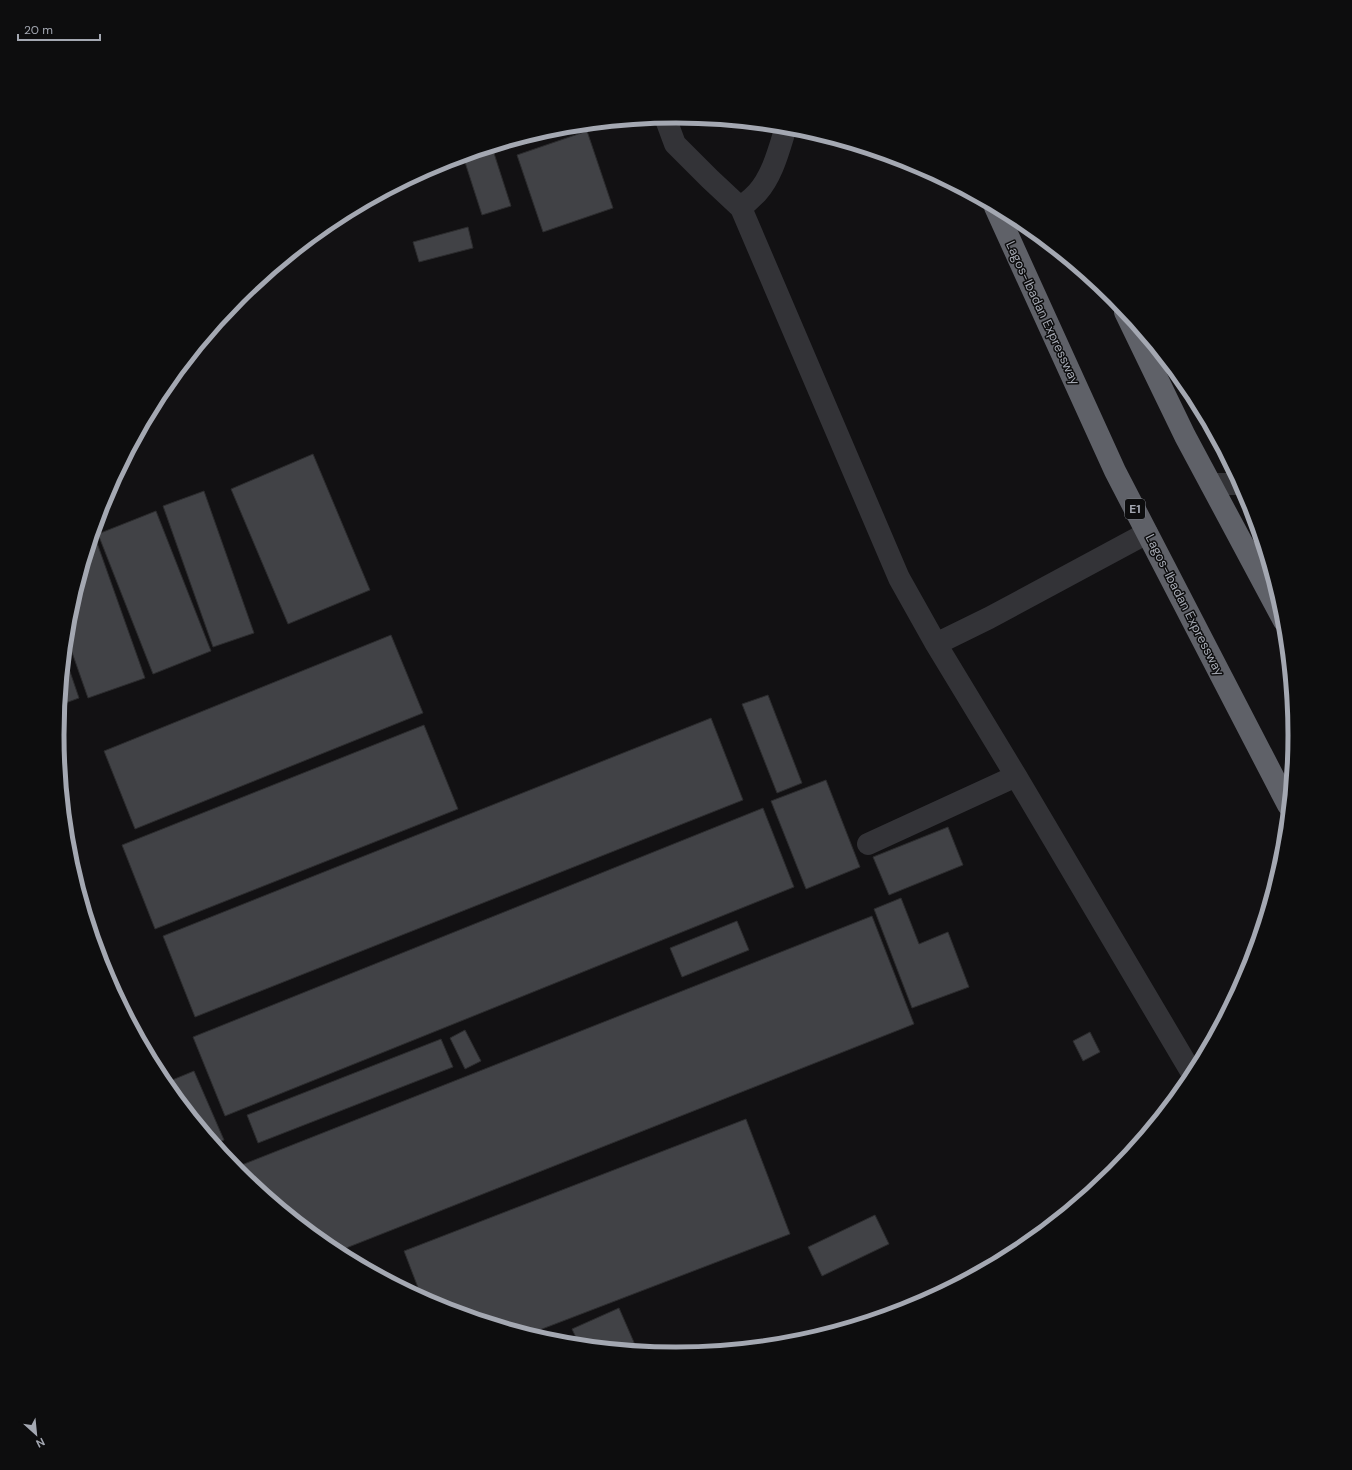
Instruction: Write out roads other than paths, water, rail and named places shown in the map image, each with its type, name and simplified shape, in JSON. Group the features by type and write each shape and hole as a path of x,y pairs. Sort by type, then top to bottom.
{"highway":[{"name":"Lagos-Ibadan Expressway","path":"999,215 1115,471 1285,799"},
{"path":"1132,327 1185,436 1272,598"}],"street":[{"path":"668,123 676,144 741,208 900,578 936,644 1189,1068"},
{"path":"741,208 764,184 772,169 784,133"},
{"path":"1211,484 1234,484"},
{"path":"936,644 989,618 1147,533"},
{"path":"868,844 1016,776"}]}
